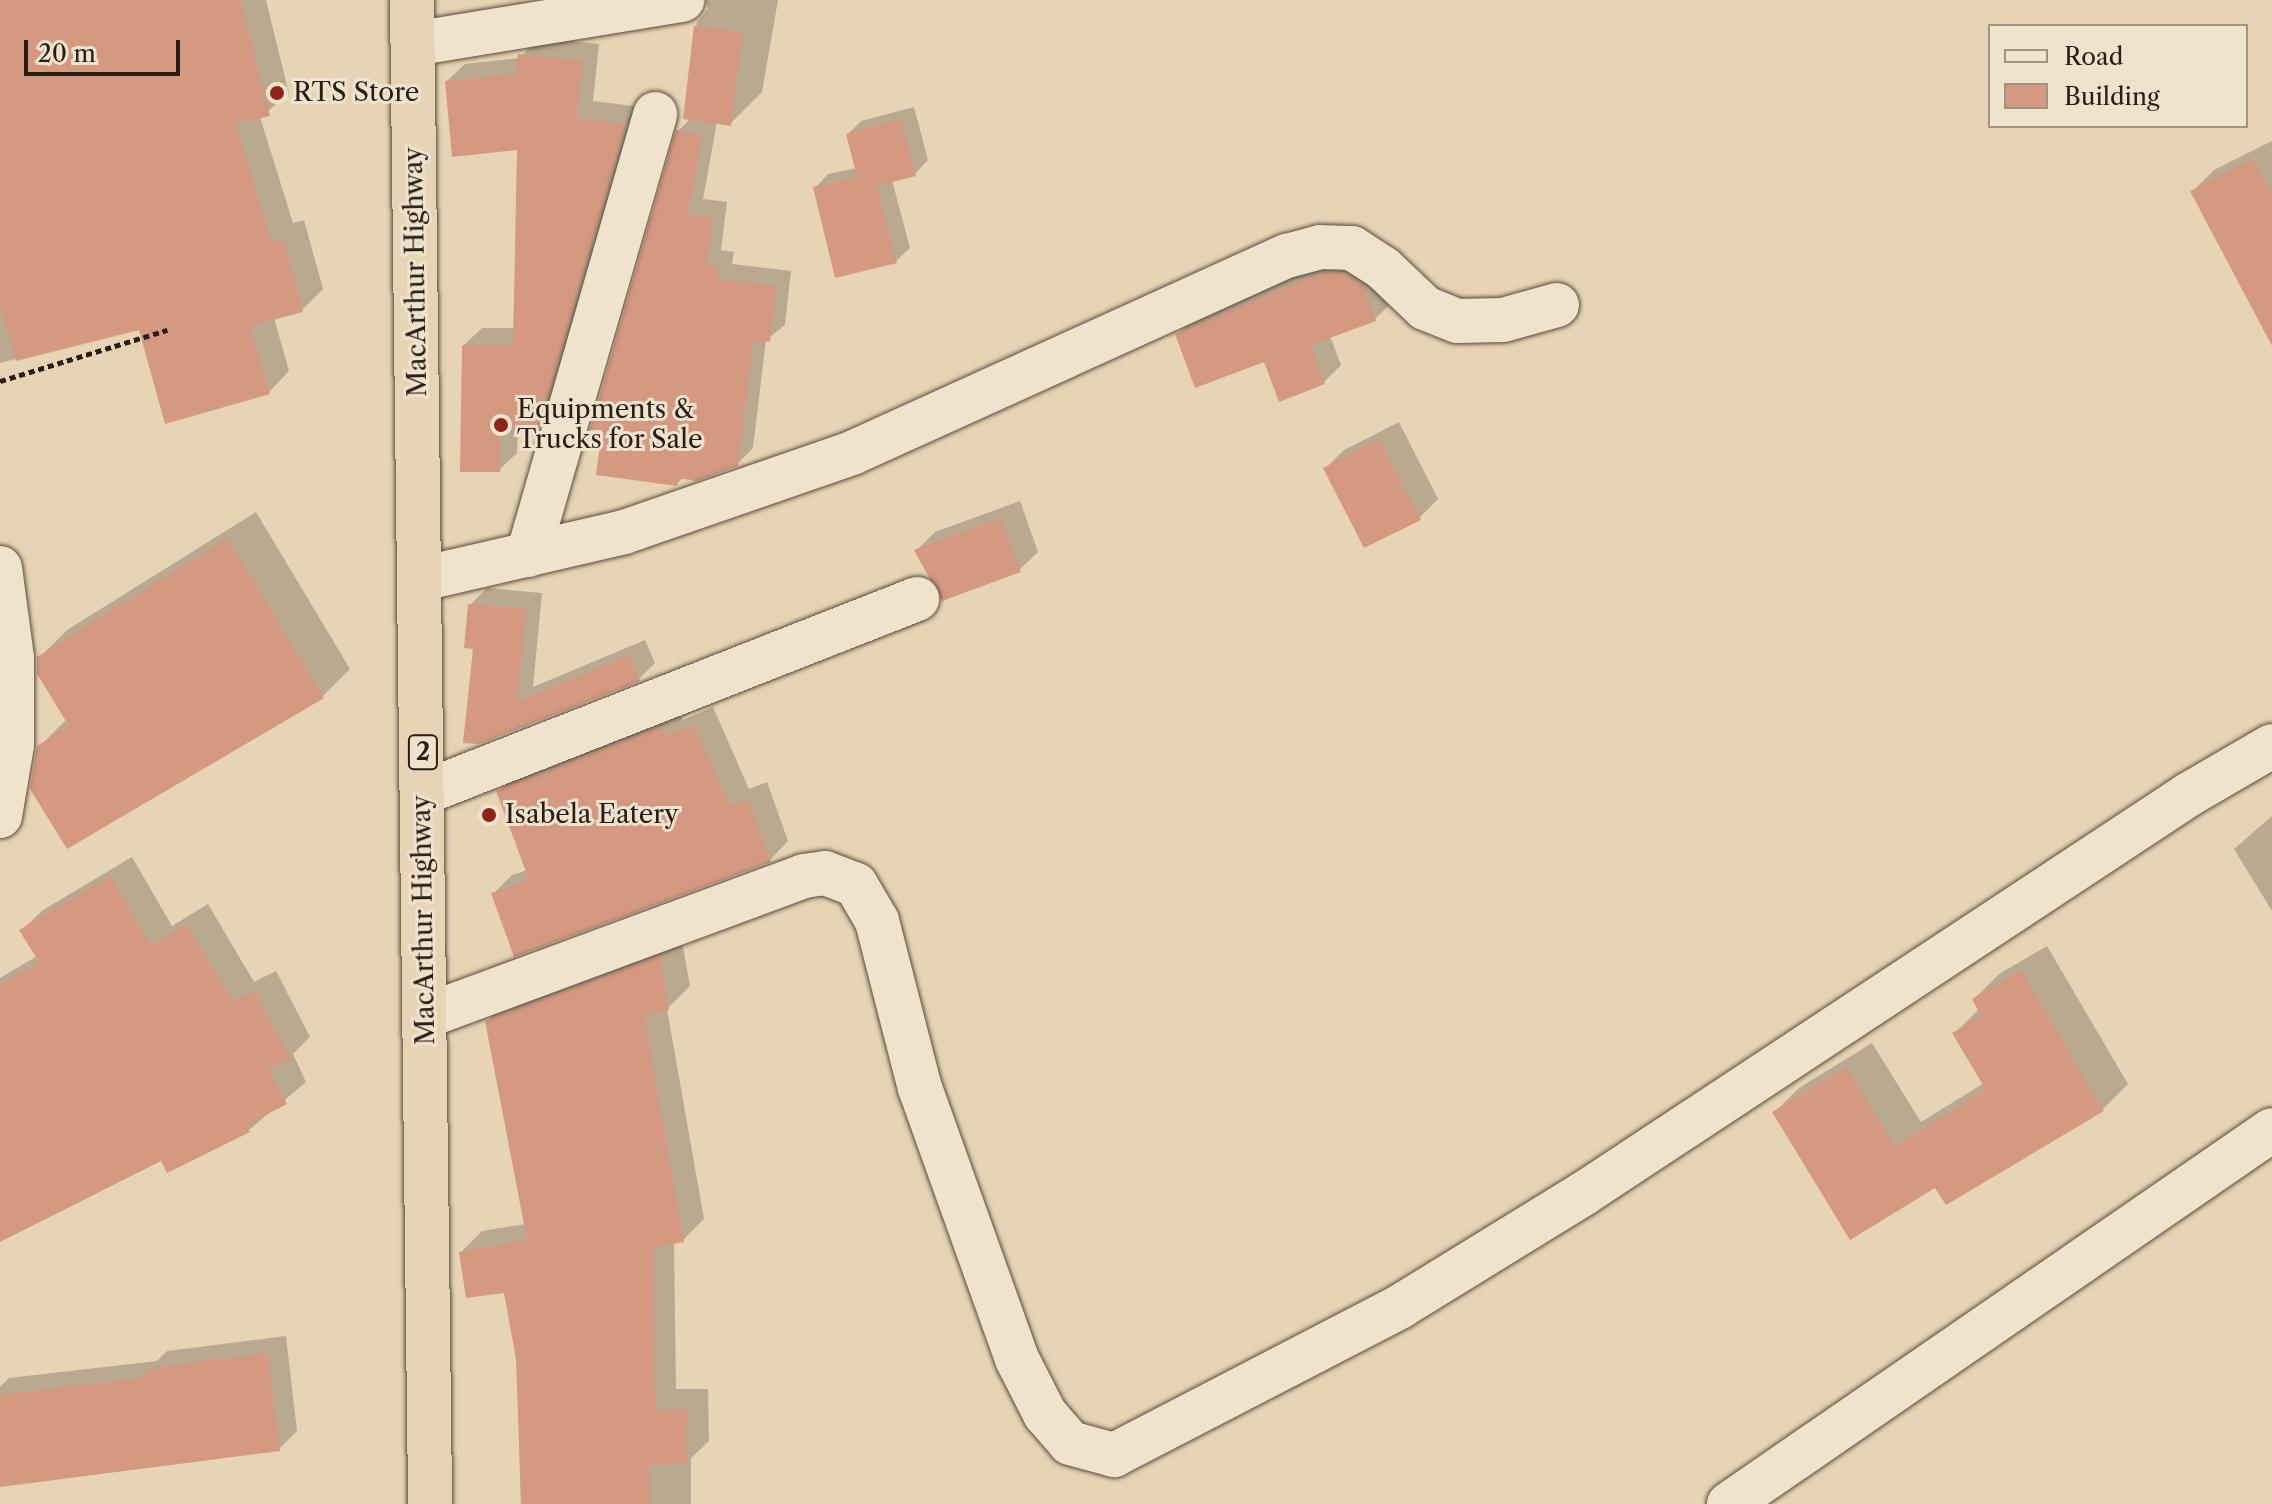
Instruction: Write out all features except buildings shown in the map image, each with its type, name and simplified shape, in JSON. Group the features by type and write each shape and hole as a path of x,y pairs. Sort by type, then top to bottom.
{"highway":[{"name":"MacArthur Highway","path":"412,0 430,1504"}],"street":[{"path":"413,44 682,0"},
{"path":"528,555 655,114"},
{"path":"421,579 624,532 852,453 1287,256 1320,247 1352,248 1383,268 1425,308 1458,321 1503,320 1557,305"},
{"path":"0,568 12,658 12,731 0,816"},
{"path":"423,793 917,599"},
{"path":"426,1016 804,876 825,873 856,885 877,921 920,1088 1017,1359 1045,1414 1070,1443 1114,1455 1401,1306 1583,1194 2188,795 2272,746"},
{"path":"1729,1504 2272,1130"}],"path":[{"path":"0,381 167,330"}],"place":[{"name":"RTS Store","path":"277,93"},
{"name":"Equipments & Trucks for Sale","path":"501,425"},
{"name":"Isabela Eatery","path":"489,815"}]}
